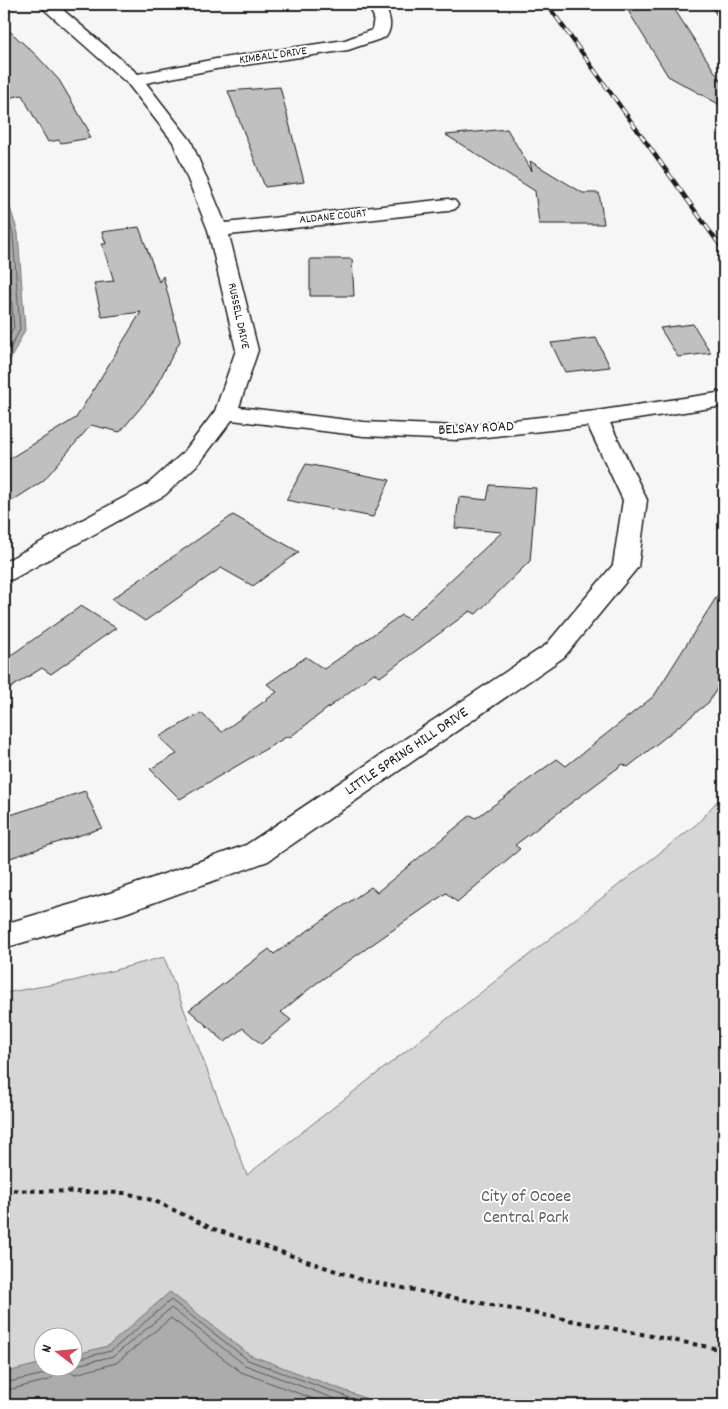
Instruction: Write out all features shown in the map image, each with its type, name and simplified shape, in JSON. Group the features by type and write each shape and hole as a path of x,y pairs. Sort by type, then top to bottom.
{"street":[{"name":"RUSSELL DRIVE","path":"4,573 156,490 192,458 226,412 247,350 218,230 182,141 134,80 46,4"},
{"name":"KIMBALL DRIVE","path":"134,80 225,63 348,46 380,33 382,17 375,4"},
{"path":"719,4 724,11"},
{"name":"ALDANE COURT","path":"218,230 448,205"},
{"name":"BELSAY ROAD","path":"226,412 364,429 458,433 596,418 724,399"},
{"name":"LITTLE SPRING HILL DRIVE","path":"4,936 114,904 257,853 556,651 624,567 635,500 596,418"}],"path":[{"path":"4,1190 126,1193 154,1201 211,1228 362,1280 724,1350"}],"green space":[{"name":"City of Ocoee Central Park","path":"724,793 724,1405 4,1405 4,993 73,981 164,957 247,1175 698,823"}],"water":[{"path":"4,189 18,233 25,330 4,372"},
{"path":"170,1292 250,1355 383,1405 4,1405 4,1373 32,1366 32,1376 82,1376 82,1353 108,1346"}],"building":[{"path":"624,4 671,4 724,86 724,107 668,76"},
{"path":"4,26 36,55 59,80 89,131 87,132 90,138 61,143 59,140 48,142 22,95 4,99"},
{"path":"280,87 304,182 265,187 228,91"},
{"path":"507,129 532,171 530,161 583,193 599,193 604,224 539,224 535,191 446,135"},
{"path":"139,227 159,282 163,276 180,341 152,394 120,432 91,425 43,481 4,506 4,462 76,418 141,312 102,317 94,283 114,281 102,244 106,244 102,232"},
{"path":"310,259 352,259 354,296 310,296"},
{"path":"693,324 711,353 678,357 660,328"},
{"path":"596,338 610,367 565,372 551,343"},
{"path":"306,464 390,480 373,517 286,500"},
{"path":"490,485 536,488 530,561 476,614 470,611 380,677 374,673 290,737 288,736 180,799 150,769 177,754 159,737 201,713 222,732 277,692 267,684 306,657 324,669 401,615 409,619 502,532 455,528 459,497 487,500"},
{"path":"233,515 299,552 253,586 221,568 145,621 112,599"},
{"path":"724,585 724,676 709,702 628,767 623,764 515,845 520,849 457,902 446,893 314,985 281,1012 291,1020 261,1044 243,1028 225,1042 189,1010 269,949 274,954 371,887 377,892 471,815 476,818 557,759 566,766 654,696"},
{"path":"81,606 116,628 51,674 42,668 4,692 4,660"},
{"path":"85,791 102,828 4,860 4,817"}],"railway":[{"path":"547,4 724,251"}]}
